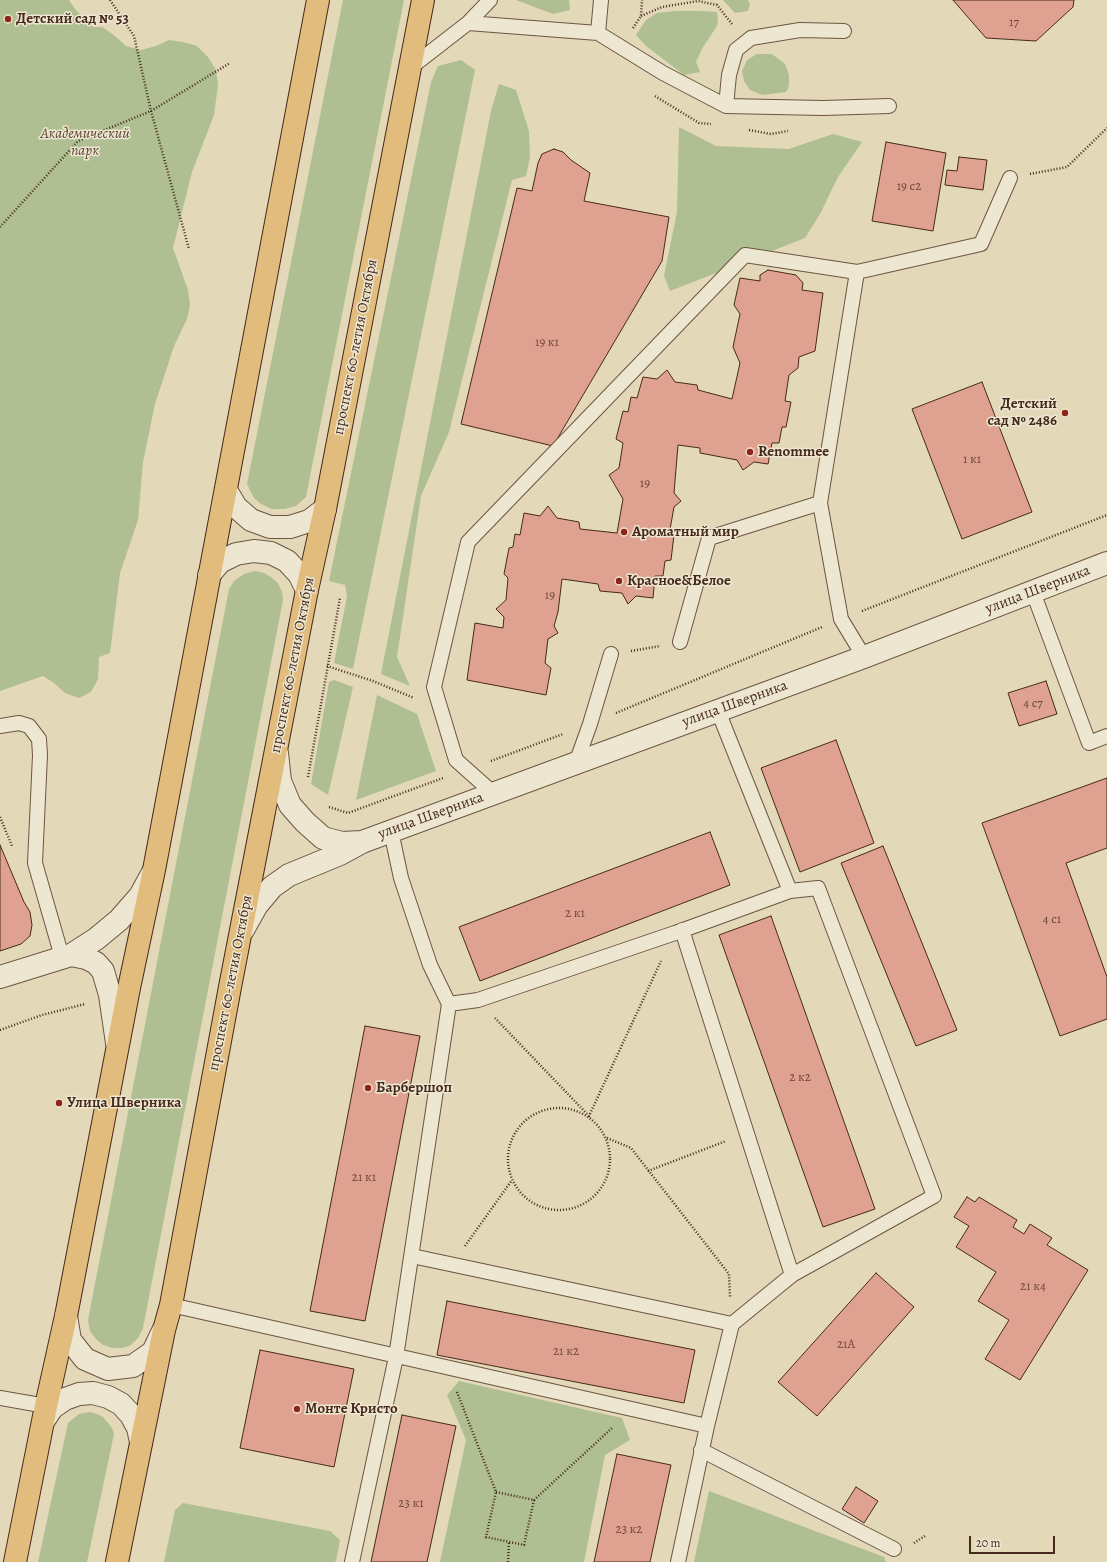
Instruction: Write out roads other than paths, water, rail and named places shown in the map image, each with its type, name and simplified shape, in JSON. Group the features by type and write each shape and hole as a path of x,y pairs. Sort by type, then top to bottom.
{"main road":[{"name":"проспект 60-летия Октября","path":"15,1562 66,1316 129,988 154,870 208,575 226,490 318,0"},
{"name":"проспект 60-летия Октября","path":"117,1562 164,1330 171,1305 276,748 307,590 325,509 423,0"}],"street":[{"path":"226,490 236,507 251,520 270,526 290,527 309,521 325,509"},
{"path":"208,575 220,562 236,554 254,551 271,553 287,561 299,574 307,590"},
{"name":"улица Шверника","path":"240,936 257,904 272,887 289,875 340,854 362,842 864,657 1107,563"},
{"name":"улица Шверника","path":"276,748 280,781 290,805 304,822 323,838 342,843 362,842"},
{"path":"0,978 66,956 96,939 119,920 140,896 154,870"},
{"path":"66,956 86,958 96,963 103,971 110,995 118,1049"},
{"name":"проспект 60-летия Октября","path":"66,1316 70,1340 85,1359 108,1369 132,1366 153,1352 164,1330"},
{"name":"проспект 60-летия Октября","path":"45,1413 65,1399 79,1394 93,1393 108,1397 121,1404 131,1415 138,1428 141,1442"}],"lane":[{"path":"410,68 468,22 490,0"},
{"path":"598,32 601,0"},
{"path":"468,22 598,32 663,73 726,106 823,108 890,106"},
{"path":"726,106 729,74 736,50 751,38 800,30 844,31"},
{"path":"493,793 456,760 434,687 468,542 473,536 745,255 857,272 981,244 1010,178"},
{"path":"857,272 820,503 841,619 864,657"},
{"path":"680,642 709,538 820,503"},
{"path":"1033,592 1089,743 1107,736"},
{"path":"576,763 590,724 611,654"},
{"path":"718,711 790,891"},
{"path":"0,726 19,723 29,726 39,739 40,755 36,864 66,956"},
{"path":"352,1562 396,1357 449,1004 430,965 401,878 391,831"},
{"path":"449,1004 478,1000 790,891 818,888 934,1196 792,1275 732,1324 701,1450 678,1562"},
{"path":"678,931 747,1133 792,1275"},
{"path":"412,1256 732,1324"},
{"path":"171,1305 707,1426"},
{"path":"0,1398 45,1413"},
{"path":"701,1450 894,1549"}],"place":[{"name":"Детский сад № 53","path":"8,19"},
{"name":"Детский сад № 2486","path":"1065,413"},
{"name":"Renommee","path":"750,452"},
{"name":"Ароматный мир","path":"624,532"},
{"name":"Красное&Белое","path":"619,581"},
{"name":"Барбершоп","path":"368,1088"},
{"name":"Улица Шверника","path":"59,1103"},
{"name":"Монте Кристо","path":"297,1409"}],"park label":[{"name":"Академический парк","path":"85,142"}]}
